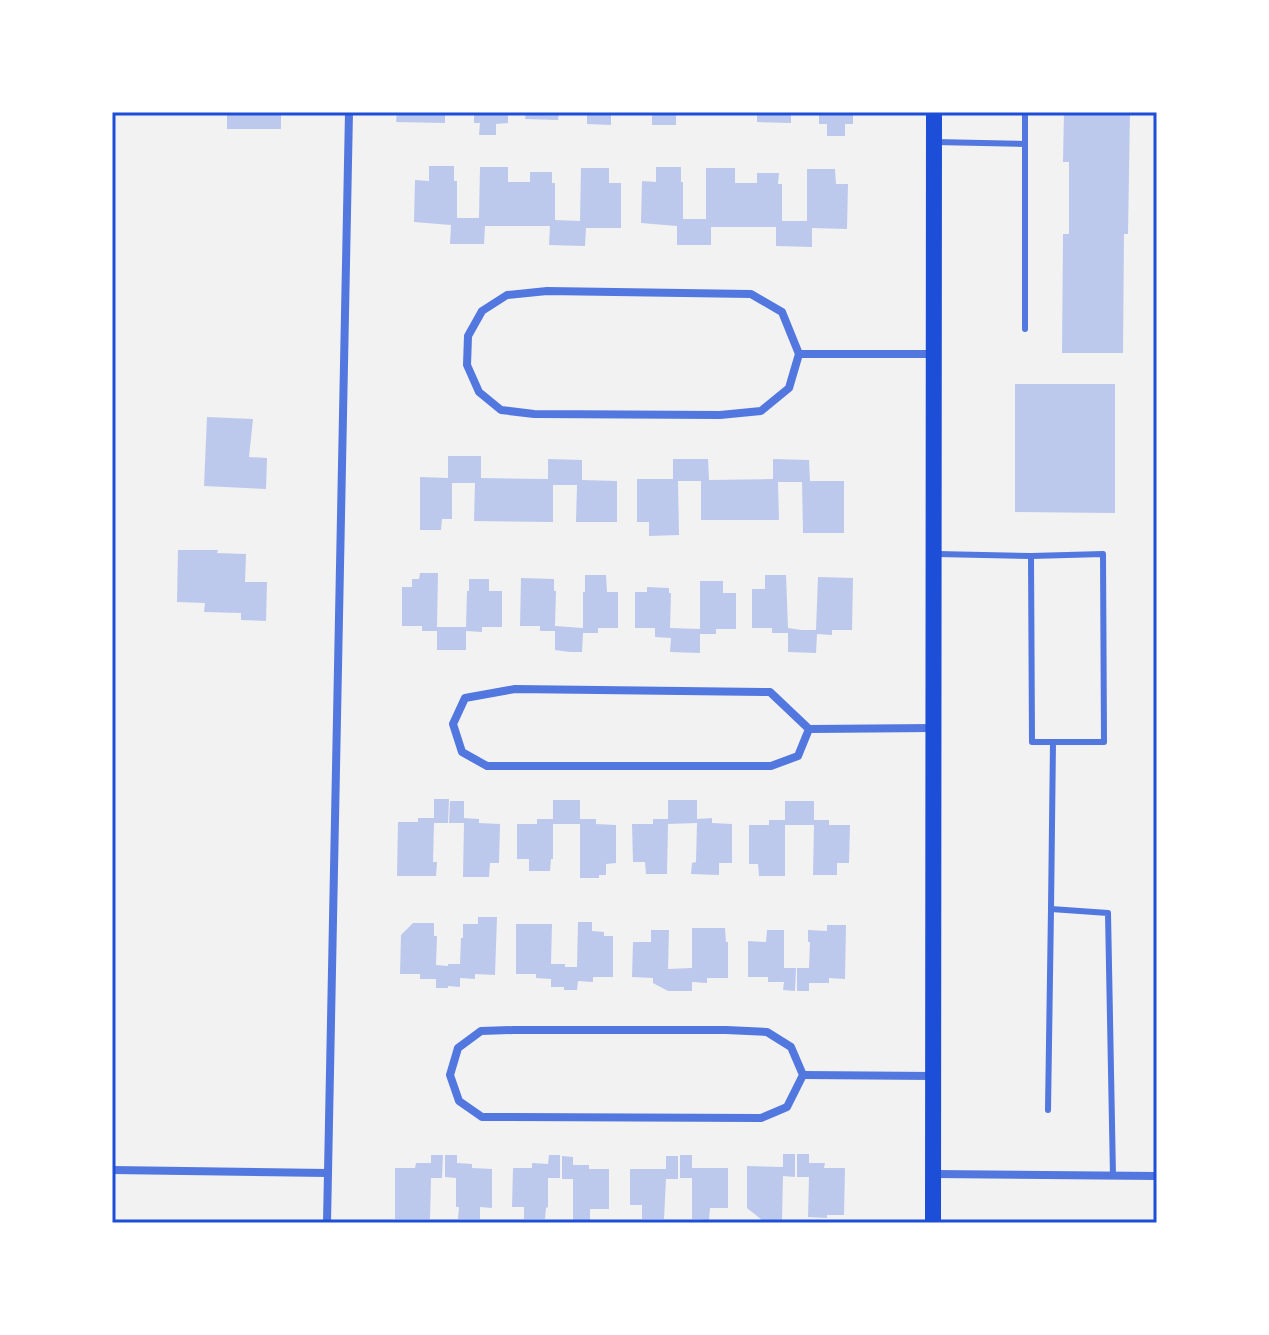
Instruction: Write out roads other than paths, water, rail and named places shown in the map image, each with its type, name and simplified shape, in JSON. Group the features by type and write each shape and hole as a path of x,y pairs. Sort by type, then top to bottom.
{"main road":[{"path":"933,1223 934,112"}],"street":[{"path":"327,1223 349,112"},
{"path":"547,291 751,294 782,312 799,354 789,388 761,411 720,415 534,414 501,410 479,392 467,365 468,336 482,311 507,295 547,291"},
{"path":"799,354 934,354"},
{"path":"809,729 798,756 771,766 487,766 462,752 453,724 465,698 515,689 770,692 809,729 934,728"},
{"path":"726,1030 767,1032 791,1047 803,1075 787,1107 761,1118 745,1118 482,1117 459,1101 450,1075 458,1048 481,1031 726,1030"},
{"path":"803,1075 933,1076"},
{"path":"112,1170 328,1173"},
{"path":"933,1174 1157,1176"}],"lane":[{"path":"1025,112 1025,329"},
{"path":"934,142 1025,144"},
{"path":"934,554 1103,554 1104,742 1032,742 1031,556"},
{"path":"1048,1110 1053,742"},
{"path":"1051,909 1108,913 1113,1176"}]}
